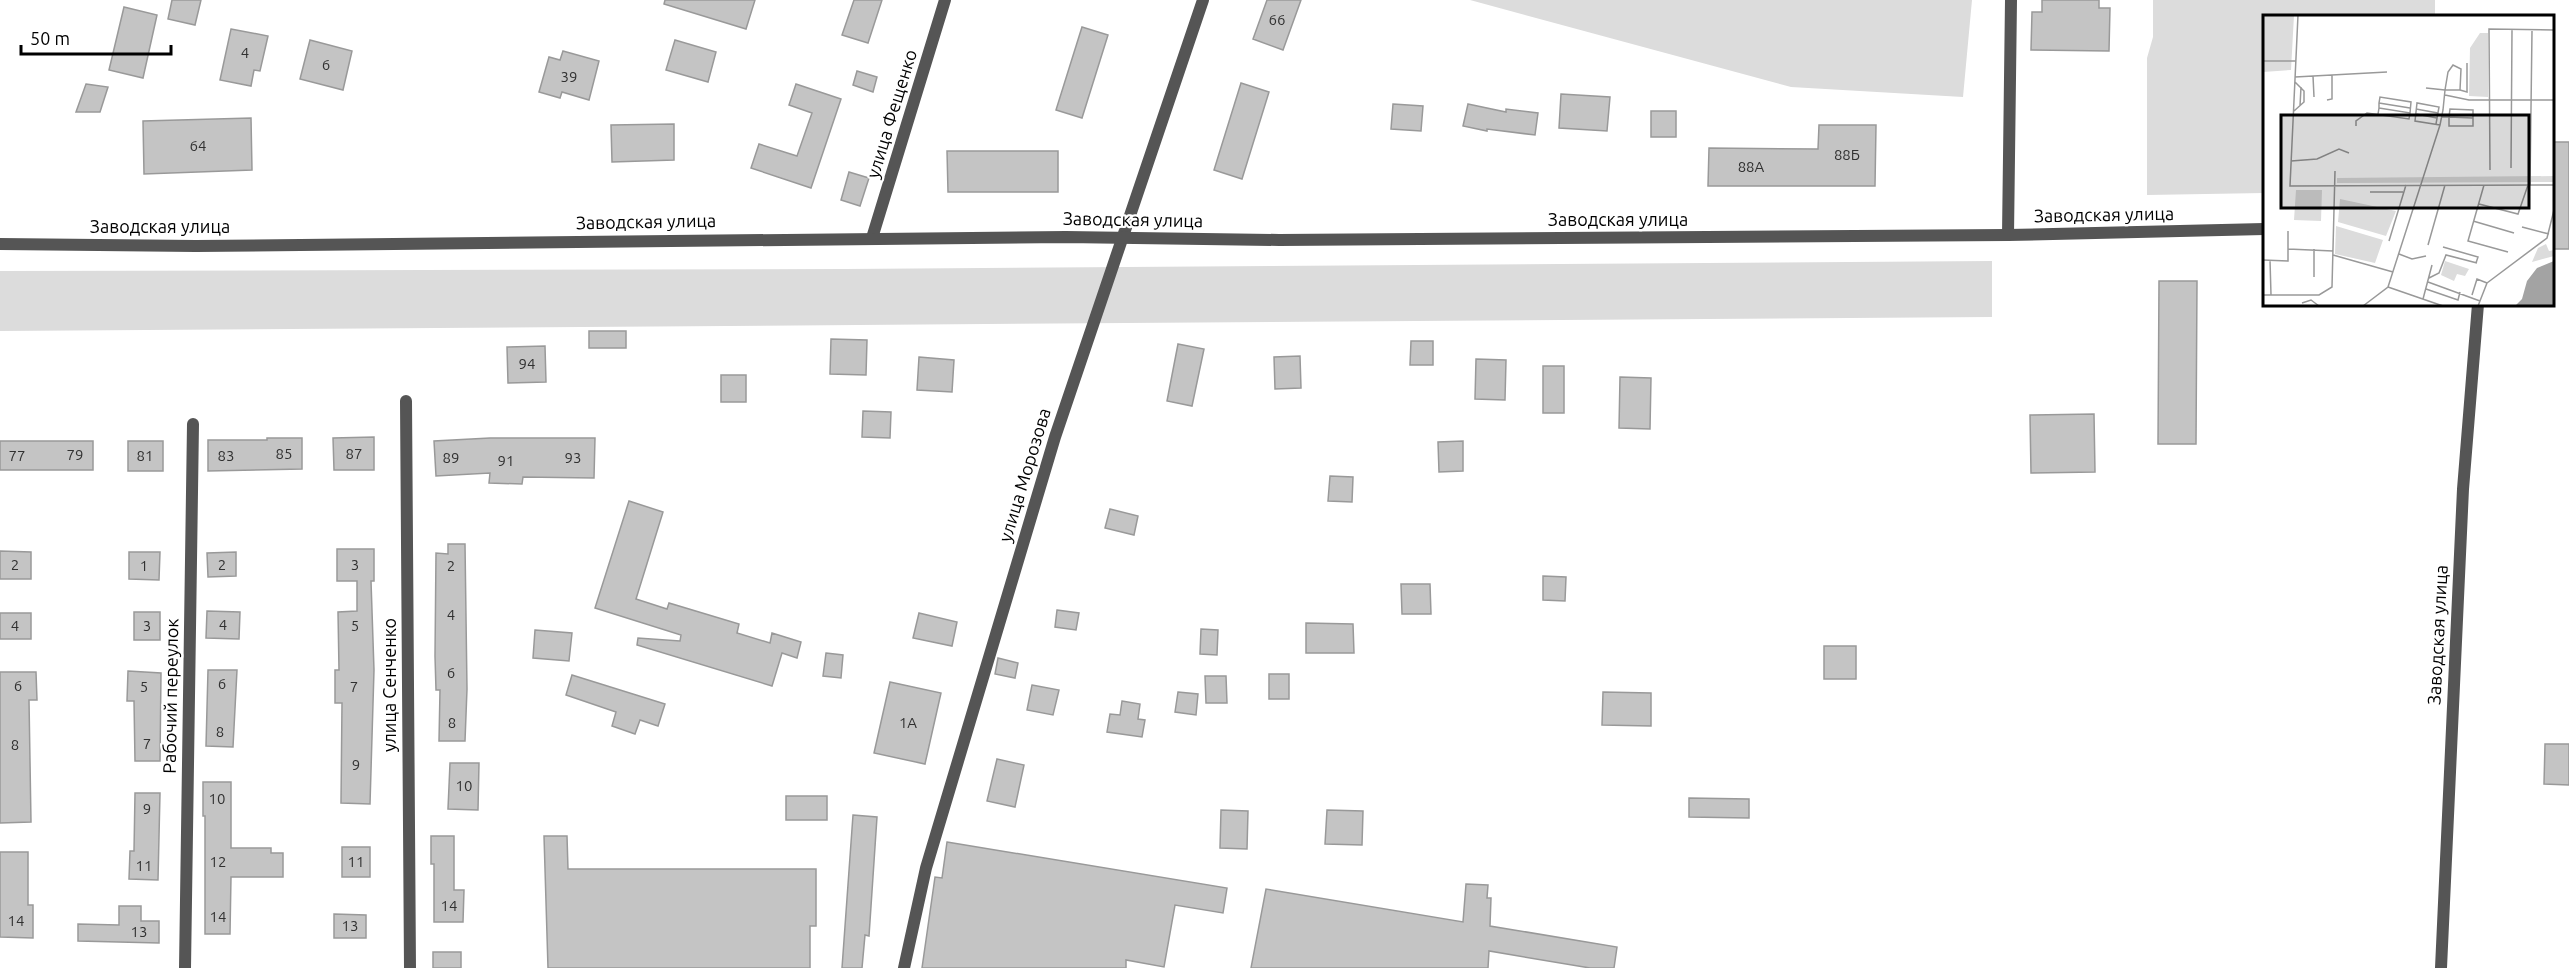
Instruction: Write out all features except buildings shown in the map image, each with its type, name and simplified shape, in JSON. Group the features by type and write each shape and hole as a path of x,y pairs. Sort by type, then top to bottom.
{"street":[{"name":"улица Фещенко","path":"872,238 945,0"},
{"name":"улица Морозова","path":"904,968 926,868 1055,437 1124,239 1203,0"},
{"path":"2008,235 2011,0"},
{"name":"Заводская улица","path":"0,244 196,246 1066,237 1291,240 2008,235 2263,229"},
{"name":"Заводская улица","path":"2441,968 2463,489 2478,306"},
{"name":"улица Сенченко","path":"406,401 410,968"},
{"name":"Рабочий переулок","path":"185,968 193,424"}],"shaded area":[{"path":"1470,0 1972,0 1963,97 1791,87"},
{"path":"2153,0 2435,0 2435,15 2263,15 2263,193 2147,195 2147,58 2153,37"},
{"path":"1992,261 1992,317 0,331 0,271 845,269"}]}
